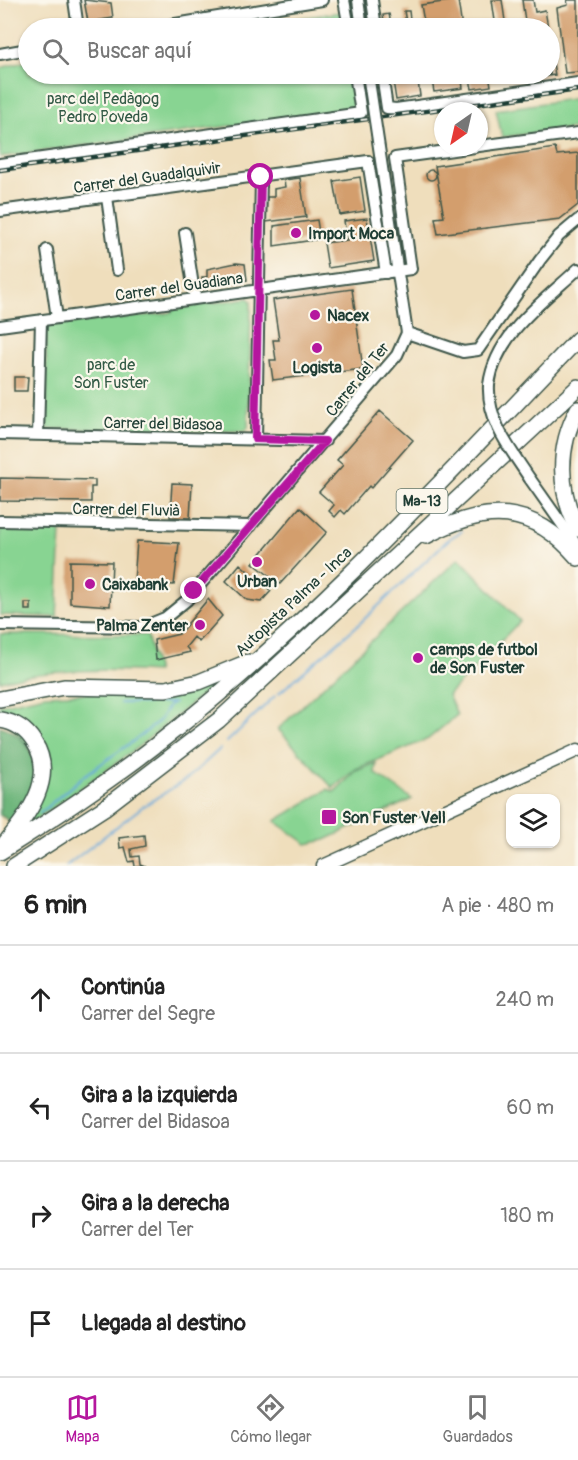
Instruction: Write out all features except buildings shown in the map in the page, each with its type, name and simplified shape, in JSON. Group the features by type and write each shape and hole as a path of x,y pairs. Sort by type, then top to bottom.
{"highway":[{"name":"Autopista Palma - Inca","path":"0,851 118,774 197,712 259,657 390,533 578,339"},
{"name":"Ma-13","path":"14,866 104,808 191,743 247,696 578,387"},
{"path":"578,409 565,442 562,471 568,506 578,529"},
{"path":"407,546 463,519 479,515 507,514 530,519 578,550"},
{"path":"0,699 64,687 153,690 173,688 199,682 259,657"},
{"path":"0,720 15,724 31,737 38,748 42,766 40,786 32,807 0,851"}],"main road":[{"path":"323,866 578,750"}],"street":[{"path":"74,0 77,18"},
{"path":"212,18 322,0"},
{"path":"344,0 347,18"},
{"path":"358,0 361,18"},
{"path":"372,0 375,18"},
{"path":"0,54 18,51"},
{"path":"383,84 387,108 396,109 578,83"},
{"path":"0,164 361,114 356,84"},
{"name":"Carrer del Ter","path":"369,84 390,221 391,272"},
{"path":"488,145 578,133"},
{"name":"Carrer del Guadiana","path":"0,326 411,269 395,158 434,153"},
{"name":"Carrer del Ter","path":"0,625 111,628 142,627 158,621 187,600 391,364 407,333 391,272 368,161"},
{"name":"Carrer del Guadalquivir","path":"0,211 368,161"},
{"path":"255,439 261,177"},
{"path":"107,197 117,270"},
{"path":"407,333 463,352 478,351 540,260 559,236 578,220"},
{"path":"185,233 195,299"},
{"path":"47,250 57,318"},
{"path":"578,268 507,339 496,359 489,385 490,404 497,425 578,550"},
{"path":"38,435 41,320"},
{"name":"Carrer del Bidasoa","path":"0,434 325,441"},
{"name":"Carrer del Fluvià","path":"0,521 251,526"}],"green space":[{"path":"340,12 341,18 300,18"},
{"name":"parc del Pedàgog Pedro Poveda","path":"18,64 18,84 350,84 354,109 0,157 0,68"},
{"path":"578,98 578,128 502,137 496,110"},
{"name":"parc de Son Fuster","path":"248,298 251,301 248,428 245,431 180,431 180,425 172,426 170,429 47,429 46,325 163,314 172,312 172,309"},
{"path":"0,528 61,530 57,617 0,615"},
{"name":"camps de futbol de Son Fuster","path":"459,558 520,621 448,695 457,715 428,739 356,769 333,788 278,729"},
{"path":"0,634 147,635 157,672 78,671 39,674 0,681"},
{"path":"220,680 132,752 31,823 29,820 48,767 0,714 0,705 45,695 94,693 158,696"},
{"path":"0,726 15,734 26,744 35,769 34,783 29,796 11,822 0,815"},
{"path":"376,763 375,773 412,799 325,840 307,844 275,821 328,789 334,792 356,771"}],"waterway":[{"path":"279,693 358,625 449,539 462,531"},
{"path":"227,742 275,696"},
{"path":"120,703 171,703"},
{"path":"40,813 81,778 142,735 160,720 169,705 174,703"},
{"path":"66,866 142,807 187,779 220,749"}],"railway":[{"path":"0,170 578,90"}],"place":[{"name":"Import Moca","path":"296,233"},
{"name":"Nacex","path":"315,315"},
{"name":"Logista","path":"317,348"},
{"name":"Urban","path":"257,562"},
{"name":"Caixabank","path":"90,584"},
{"name":"Palma Zenter","path":"200,625"},
{"name":"camps de futbol de Son Fuster","path":"418,658"},
{"name":"Son Fuster Vell","path":"329,817"}],"route":[{"path":"194,591 325,441 255,439 261,177"}]}
